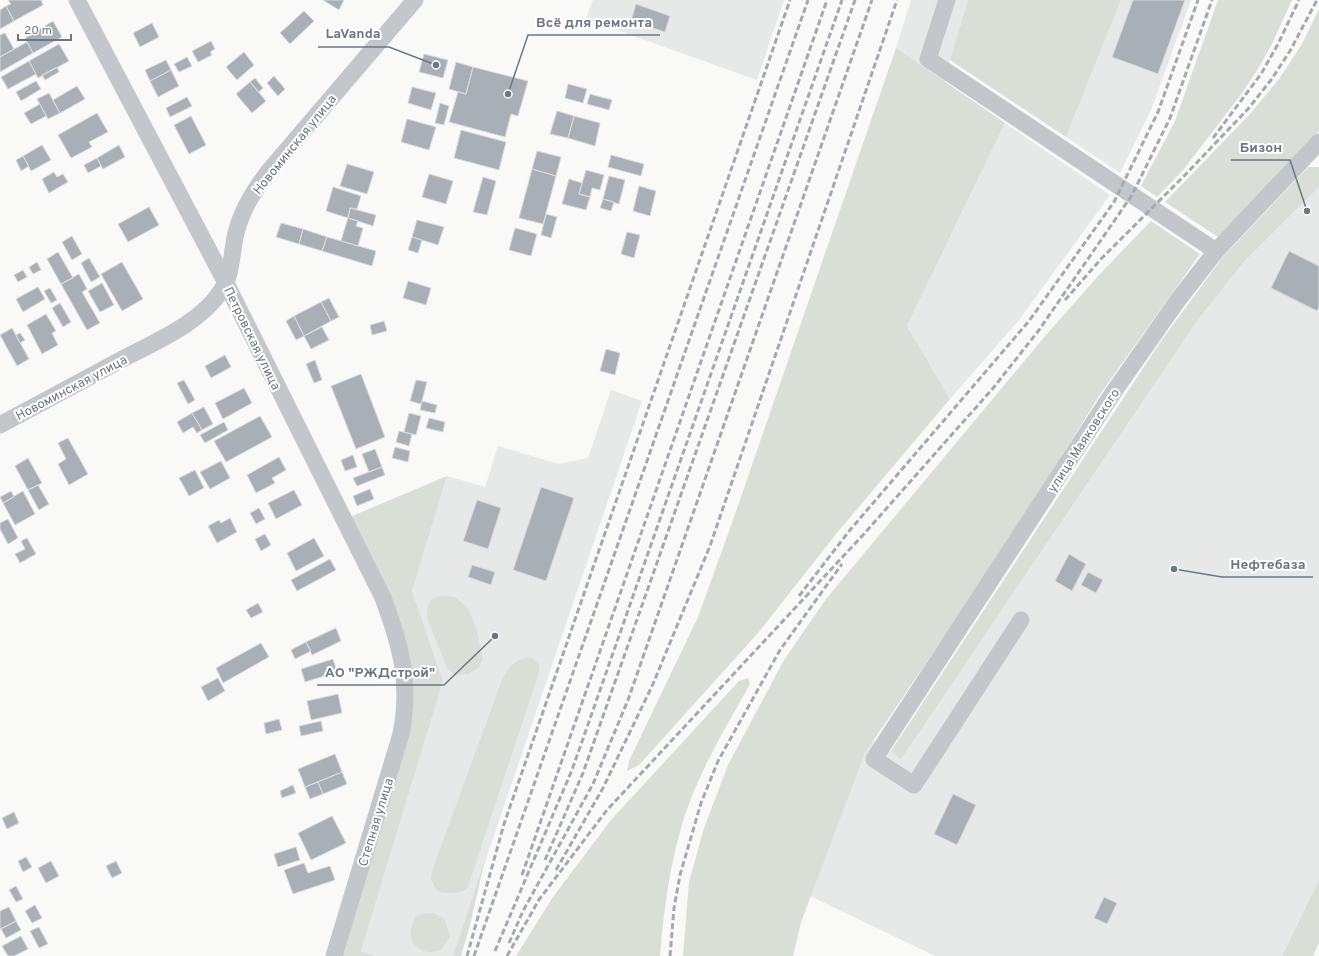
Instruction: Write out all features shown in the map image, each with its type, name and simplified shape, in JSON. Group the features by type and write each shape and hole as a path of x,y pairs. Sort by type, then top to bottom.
{"street":[{"name":"Петровская улица","path":"77,0 226,283 383,598 398,643 406,685"},
{"name":"Новоминская улица","path":"0,425 168,335 196,318 212,303 226,283 230,271 233,245 240,220 252,195 268,172 415,0"},
{"path":"946,0 928,59 1216,251"},
{"name":"улица Маяковского","path":"1021,620 914,785 874,759 1115,390 1178,300 1216,251 1319,142"},
{"name":"Степная улица","path":"334,956 401,734 405,714 406,685"}],"shaded area":[{"path":"593,0 784,0 757,80 586,19"},
{"path":"911,0 968,0 945,82 896,48"},
{"path":"968,0 1121,0 1066,137 950,60"},
{"path":"1121,0 1191,0 1151,110 1120,173 1066,137"},
{"path":"1218,0 1292,0 1272,44 1240,96 1183,170 1157,197 1141,186 1175,121"},
{"path":"1319,9 1319,131 1218,237 1165,202 1250,114 1279,79 1302,44"},
{"path":"896,48 1005,123 907,326 950,399 836,534 758,633 639,765 627,771 629,761 698,617 732,523"},
{"path":"1005,123 1110,195 1019,320 950,399 907,326"},
{"path":"1308,167 1319,167 1319,187 1243,263 1197,321 901,759 891,751 1161,341 1222,258"},
{"path":"1319,187 1319,880 1282,956 935,956 810,896 865,753 874,740 901,758 1197,321 1243,263"},
{"path":"1151,221 1200,254 1101,393 1006,545 865,753 801,922 793,956 683,956 689,882 704,828 728,765 784,660 826,599 1046,335 1099,275"},
{"path":"611,390 642,401 453,956 376,956 361,951 443,681 412,591 447,476 485,487 498,446 559,464 588,458"},
{"path":"447,476 412,591 443,681 361,951 376,956 342,956 412,699 350,517"},
{"path":"442,595 455,597 468,608 476,628 483,659 479,667 469,674 455,675 448,670 427,618 428,606 432,599"},
{"path":"530,657 539,663 539,672 468,887 457,893 437,891 431,879 432,871 503,677 514,663"},
{"path":"748,678 750,684 703,771 682,826 671,868 660,956 516,956 553,897 611,820 739,681"},
{"path":"485,860 470,925 461,956 453,956"},
{"path":"1319,880 1319,943 1313,956 1282,956"},
{"path":"434,913 444,919 450,936 440,950 427,952 418,948 412,940 411,928 415,917 422,914"}],"building":[{"path":"8,0 41,0 43,5 14,21 6,6 11,4"},
{"path":"323,0 344,0 339,10"},
{"path":"1133,0 1185,0 1158,74 1112,57"},
{"path":"636,4 670,16 665,32 631,21"},
{"path":"6,6 14,21 0,29 0,10"},
{"path":"304,11 314,21 290,44 280,33"},
{"path":"53,21 62,37 33,53 25,38"},
{"path":"152,23 159,37 140,47 133,33"},
{"path":"5,33 14,49 0,57 0,35"},
{"path":"211,41 215,49 210,52 212,55 198,62 192,51"},
{"path":"27,42 33,53 0,72 0,57"},
{"path":"59,44 69,61 38,78 29,61"},
{"path":"244,52 254,65 237,80 226,67"},
{"path":"424,54 448,60 443,78 419,72"},
{"path":"187,57 192,66 179,72 174,64"},
{"path":"166,60 171,70 150,81 145,70"},
{"path":"29,61 36,74 8,89 1,77"},
{"path":"456,62 473,67 466,94 449,89"},
{"path":"57,67 59,72 45,80 42,75"},
{"path":"473,67 528,81 518,116 511,114 505,137 449,122 458,92 466,94"},
{"path":"171,70 179,86 158,97 150,81"},
{"path":"274,76 285,89 278,96 267,83"},
{"path":"255,78 263,88 259,92 250,82"},
{"path":"36,81 41,89 21,101 16,92"},
{"path":"250,82 266,101 252,113 236,94"},
{"path":"568,84 587,89 583,103 565,98"},
{"path":"77,86 85,99 60,113 53,100"},
{"path":"412,87 436,93 431,110 408,103"},
{"path":"49,93 60,113 48,119 37,99"},
{"path":"590,94 612,100 609,110 587,104"},
{"path":"187,97 192,106 170,117 166,108"},
{"path":"440,103 449,106 444,125 435,123"},
{"path":"40,104 46,116 31,124 24,113"},
{"path":"557,111 574,116 568,138 550,134"},
{"path":"97,113 108,132 89,142 92,147 71,158 58,135"},
{"path":"191,116 206,145 189,154 174,125"},
{"path":"574,116 600,123 595,146 568,138"},
{"path":"407,119 436,127 429,150 401,142"},
{"path":"461,130 506,142 499,170 454,158"},
{"path":"42,145 51,160 31,171 23,156"},
{"path":"119,145 125,157 103,169 97,158"},
{"path":"537,151 561,157 556,176 532,169"},
{"path":"611,155 644,164 641,176 608,167"},
{"path":"23,156 29,166 21,171 16,160"},
{"path":"97,158 101,166 88,173 84,165"},
{"path":"347,164 374,172 367,194 340,186"},
{"path":"532,169 556,176 543,224 519,218"},
{"path":"586,170 604,175 600,190 592,188 590,197 579,194"},
{"path":"54,172 57,177 63,174 68,182 49,193 42,179"},
{"path":"429,174 453,181 446,204 422,197"},
{"path":"609,176 625,180 619,204 603,199"},
{"path":"483,177 496,181 487,215 473,212"},
{"path":"569,179 582,183 579,194 590,197 586,210 562,204"},
{"path":"639,186 656,191 650,216 633,211"},
{"path":"333,187 361,196 357,209 350,208 348,218 326,211"},
{"path":"603,199 614,202 611,211 600,208"},
{"path":"149,207 159,225 128,242 118,224"},
{"path":"350,208 376,215 373,226 348,218"},
{"path":"546,214 557,217 551,238 541,235"},
{"path":"348,218 358,221 356,226 363,228 358,246 341,241"},
{"path":"417,220 444,227 438,245 412,237"},
{"path":"281,223 303,229 299,244 276,237"},
{"path":"515,228 537,234 531,256 509,250"},
{"path":"303,229 327,237 322,251 299,244"},
{"path":"627,232 640,235 634,258 621,254"},
{"path":"72,236 82,254 72,260 62,242"},
{"path":"327,237 376,251 372,266 322,251"},
{"path":"412,237 422,240 418,253 408,250"},
{"path":"1289,251 1319,266 1319,307 1317,311 1271,288"},
{"path":"58,252 73,278 61,284 47,259"},
{"path":"89,258 100,277 91,282 81,263"},
{"path":"37,262 41,270 33,274 29,267"},
{"path":"122,262 143,299 122,311 101,274"},
{"path":"23,270 27,277 18,282 14,275"},
{"path":"79,274 87,289 82,292 100,323 87,330 61,284"},
{"path":"408,281 431,288 426,305 403,298"},
{"path":"102,283 114,305 100,312 88,291"},
{"path":"38,287 45,299 23,312 16,299"},
{"path":"50,288 57,300 51,303 44,291"},
{"path":"329,298 339,317 331,321 321,302"},
{"path":"321,302 331,321 304,336 294,316"},
{"path":"60,303 71,322 63,327 52,308"},
{"path":"46,314 56,331 52,333 58,345 42,354 27,325"},
{"path":"294,316 304,336 296,340 286,321"},
{"path":"384,321 387,331 372,335 370,325"},
{"path":"322,327 329,340 311,349 304,336"},
{"path":"12,328 29,359 17,366 0,335"},
{"path":"20,333 25,340 20,343 16,335"},
{"path":"606,349 620,353 615,375 600,371"},
{"path":"225,355 231,367 211,378 205,366"},
{"path":"315,360 322,380 314,383 306,364"},
{"path":"361,374 385,437 356,449 331,386"},
{"path":"184,380 195,400 188,404 177,383"},
{"path":"416,380 427,382 421,404 410,401"},
{"path":"244,388 252,403 223,419 215,403"},
{"path":"422,401 437,405 435,413 420,410"},
{"path":"204,407 213,424 202,430 192,413"},
{"path":"192,413 202,430 197,433 193,427 183,433 177,422"},
{"path":"409,413 421,416 416,435 404,432"},
{"path":"260,416 272,437 226,462 214,441"},
{"path":"429,418 445,422 443,432 426,428"},
{"path":"224,422 228,430 205,443 200,435"},
{"path":"399,431 412,434 409,446 396,442"},
{"path":"68,438 88,474 69,485 58,464 66,459 58,443"},
{"path":"395,447 410,451 408,462 392,458"},
{"path":"375,449 382,467 369,472 362,454"},
{"path":"353,455 357,467 345,471 341,460"},
{"path":"279,457 286,470 272,478 275,483 256,493 247,475"},
{"path":"28,458 42,483 28,490 15,466"},
{"path":"221,461 230,478 210,489 200,472"},
{"path":"382,467 385,475 357,486 353,478"},
{"path":"195,470 204,488 189,496 179,478"},
{"path":"38,485 49,504 39,510 28,490"},
{"path":"541,487 574,498 546,581 513,570"},
{"path":"370,489 374,499 357,506 353,496"},
{"path":"294,490 302,505 276,519 268,503"},
{"path":"11,491 14,497 3,503 0,497"},
{"path":"23,491 35,514 15,525 3,503"},
{"path":"477,500 501,508 488,549 463,541"},
{"path":"259,508 265,519 256,524 250,513"},
{"path":"230,518 237,532 217,543 208,526 219,520 221,523"},
{"path":"8,519 18,538 8,544 0,529 0,523"},
{"path":"265,534 271,545 261,551 255,539"},
{"path":"27,538 36,554 20,563 15,554 25,549 21,541"},
{"path":"314,538 324,556 296,571 287,553"},
{"path":"1069,554 1086,564 1072,591 1055,581"},
{"path":"330,559 336,570 297,591 291,580"},
{"path":"472,565 495,572 491,585 468,577"},
{"path":"1088,572 1103,580 1096,593 1081,585"},
{"path":"258,603 263,612 251,618 246,610"},
{"path":"336,628 341,641 312,655 306,642"},
{"path":"306,642 311,651 295,659 291,650"},
{"path":"261,643 269,657 223,683 216,668"},
{"path":"333,659 337,672 305,682 301,669"},
{"path":"218,678 225,691 208,701 201,687"},
{"path":"338,694 342,713 311,720 307,701"},
{"path":"279,719 282,730 266,734 264,723"},
{"path":"321,721 323,731 301,736 299,726"},
{"path":"335,754 342,772 305,787 298,769"},
{"path":"342,772 347,784 323,794 318,782"},
{"path":"318,782 323,794 310,799 305,787"},
{"path":"293,785 296,793 282,798 280,791"},
{"path":"953,794 976,805 957,845 934,834"},
{"path":"14,812 19,823 7,829 2,818"},
{"path":"332,816 346,843 311,860 298,833"},
{"path":"296,847 300,860 278,867 274,854"},
{"path":"26,857 32,867 23,872 18,861"},
{"path":"51,861 59,876 46,883 38,868"},
{"path":"116,861 122,873 112,878 106,866"},
{"path":"304,863 308,873 330,866 335,880 293,894 284,870"},
{"path":"16,886 23,899 16,902 9,890"},
{"path":"1104,897 1117,903 1107,924 1094,918"},
{"path":"35,905 42,918 32,923 25,911"},
{"path":"9,907 16,921 0,929 0,911"},
{"path":"16,921 21,930 6,938 1,929"},
{"path":"39,927 48,944 39,948 30,931"},
{"path":"21,936 28,949 14,956 8,956 2,946"}],"railway":[{"path":"467,956 504,824 790,0"},
{"path":"474,956 808,0"},
{"path":"522,875 827,0"},
{"path":"495,951 572,770 842,0"},
{"path":"545,860 583,773 855,0"},
{"path":"509,943 523,911 593,784 628,700 872,0"},
{"path":"556,870 603,788 653,684 710,546 897,0"},
{"path":"799,596 850,530 1029,321 1114,202 1158,112 1198,0"},
{"path":"538,901 607,810 863,535 994,387 1039,330 1132,195 1170,118 1212,0"},
{"path":"1213,138 1261,74 1278,44 1299,0"},
{"path":"1065,300 1101,259 1248,109 1271,80 1290,51 1317,0"},
{"path":"670,956 674,908 680,875 701,803 718,761 780,650 842,564"},
{"path":"507,956 540,898"}],"place":[{"name":"LaVanda","path":"436,65"},
{"name":"Всё для ремонта","path":"508,94"},
{"name":"Бизон","path":"1307,211"},
{"name":"Нефтебаза","path":"1174,569"},
{"name":"АО \"РЖДстрой\"","path":"495,636"}]}
